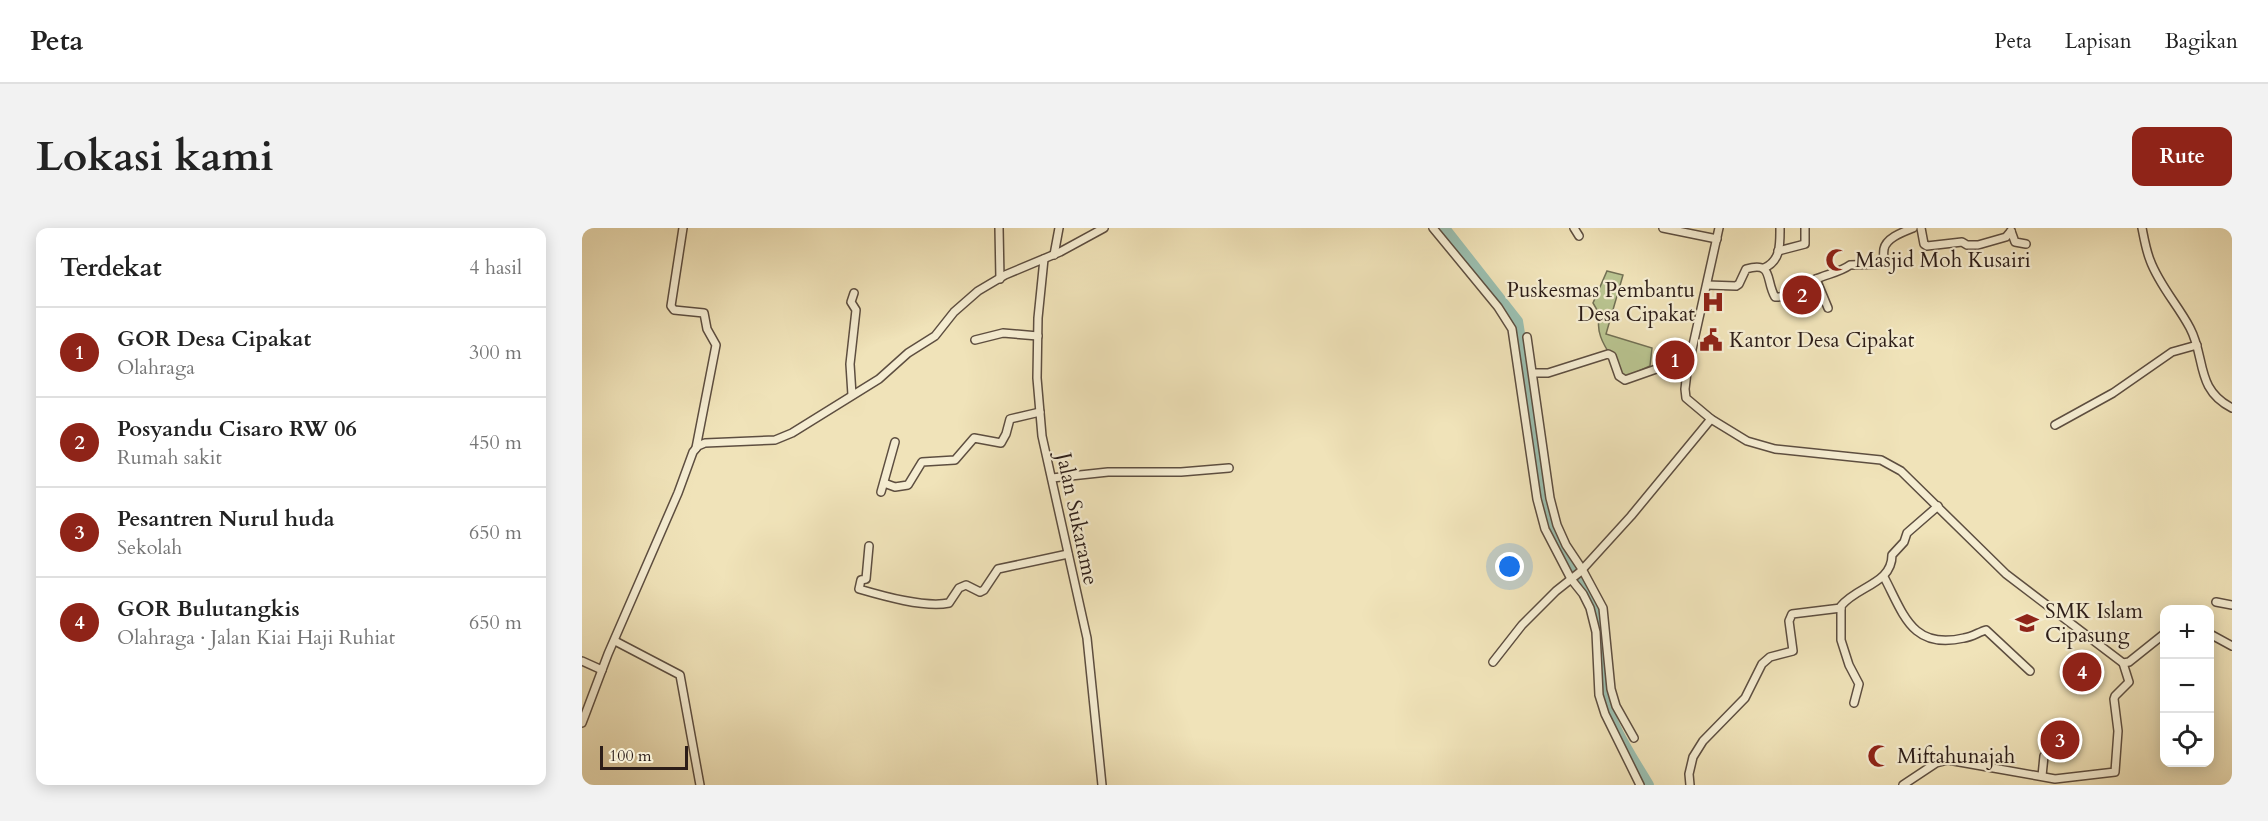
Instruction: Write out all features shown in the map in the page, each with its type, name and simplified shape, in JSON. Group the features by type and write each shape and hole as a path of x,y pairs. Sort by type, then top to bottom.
{"street":[{"path":"582,723 602,670 696,448 716,345 707,329 705,313 674,310 671,306 683,228"},
{"path":"999,228 1000,279"},
{"path":"1054,255 1059,228"},
{"path":"696,448 705,443 775,440 825,415 879,379 908,353 935,336 960,306 1000,279 1054,255 1104,228"},
{"path":"1433,228 1508,320 1512,328 1521,368 1537,499 1545,529 1603,608 1611,689 1616,706 1634,738"},
{"path":"1574,228 1579,236"},
{"path":"1664,228 1688,230 1717,239"},
{"path":"1719,228 1692,344 1684,389 1686,398 1711,419 1737,436 1760,446 1881,460 1901,471 2006,574 2126,663 2128,682 2114,699 2118,730 2115,772 2060,779 1948,760 1936,763 1903,785"},
{"path":"1779,251 1803,245 1805,228"},
{"path":"1764,268 1772,293 1777,298 1799,292 1816,279 1844,270 1850,265 1880,264 1884,260 1884,246 1887,242 1913,228"},
{"path":"1921,228 1924,244 1927,246 1962,242 1978,244 2006,237 2012,229"},
{"path":"2142,228 2151,261 2197,345 2206,380 2215,396 2232,408"},
{"path":"1707,285 1736,286 1746,269 1758,266 1764,268 1774,262 1779,251 1782,229"},
{"path":"2012,229 2015,242 2026,244"},
{"name":"Jalan Sukarame","path":"1044,259 1037,378 1042,436 1087,638 1101,785"},
{"path":"1816,279 1828,308"},
{"path":"852,395 850,364 856,310 851,302 854,293"},
{"path":"975,340 1004,333 1038,336"},
{"path":"1527,337 1550,498 1557,525 1593,618 1596,632 1597,681 1605,714 1640,785"},
{"path":"2055,425 2113,393 2172,352 2197,345"},
{"path":"1521,368 1532,368 1548,373 1608,354 1612,356 1619,376 1625,380 1662,367 1687,372"},
{"path":"884,483 895,486 908,485 922,462 955,460 974,438 1001,443 1010,419 1040,412"},
{"path":"1493,662 1522,625 1556,591 1577,574 1630,516 1711,419"},
{"path":"881,492 896,442"},
{"path":"1052,478 1108,472 1181,472 1229,468"},
{"path":"1854,703 1859,684 1849,665 1841,640 1841,608 1846,600 1884,577 1892,561 1892,554 1935,503"},
{"path":"869,546 866,579 861,580 859,589 910,601 939,604 950,603 959,588 966,585 980,592 984,590 998,569 1068,554"},
{"path":"1884,577 1916,632 1924,638 1954,640 1986,630 2030,671"},
{"path":"2216,602 2232,605"},
{"path":"1690,785 1689,774 1693,757 1703,741 1745,698 1762,664 1770,657 1793,651 1790,621 1792,614 1841,608"},
{"path":"2214,636 2232,646"},
{"path":"2126,663 2160,637"},
{"path":"615,641 680,675 700,785"},
{"path":"582,662 602,670"},
{"path":"2042,776 2044,756"}],"green space":[{"path":"1607,271 1623,275 1606,334 1652,348 1650,366 1621,379 1601,337 1598,326 1600,315 1593,303"}],"waterway":[{"path":"1445,228 1518,321 1551,530 1599,611 1602,673 1607,705 1623,741 1649,785"}],"place":[{"name":"Masjid Moh Kusairi","path":"1837,260"},
{"name":"Posyandu Cisaro RW 06","path":"1802,295"},
{"name":"Puskesmas Pembantu Desa Cipakat","path":"1713,302"},
{"name":"Kantor Desa Cipakat","path":"1711,340"},
{"name":"GOR Desa Cipakat","path":"1675,360"},
{"name":"SMK Islam Cipasung","path":"2027,623"},
{"name":"GOR Bulutangkis","path":"2082,672"},
{"name":"Pesantren Nurul huda","path":"2060,740"},
{"name":"Miftahunajah","path":"1879,756"}]}
